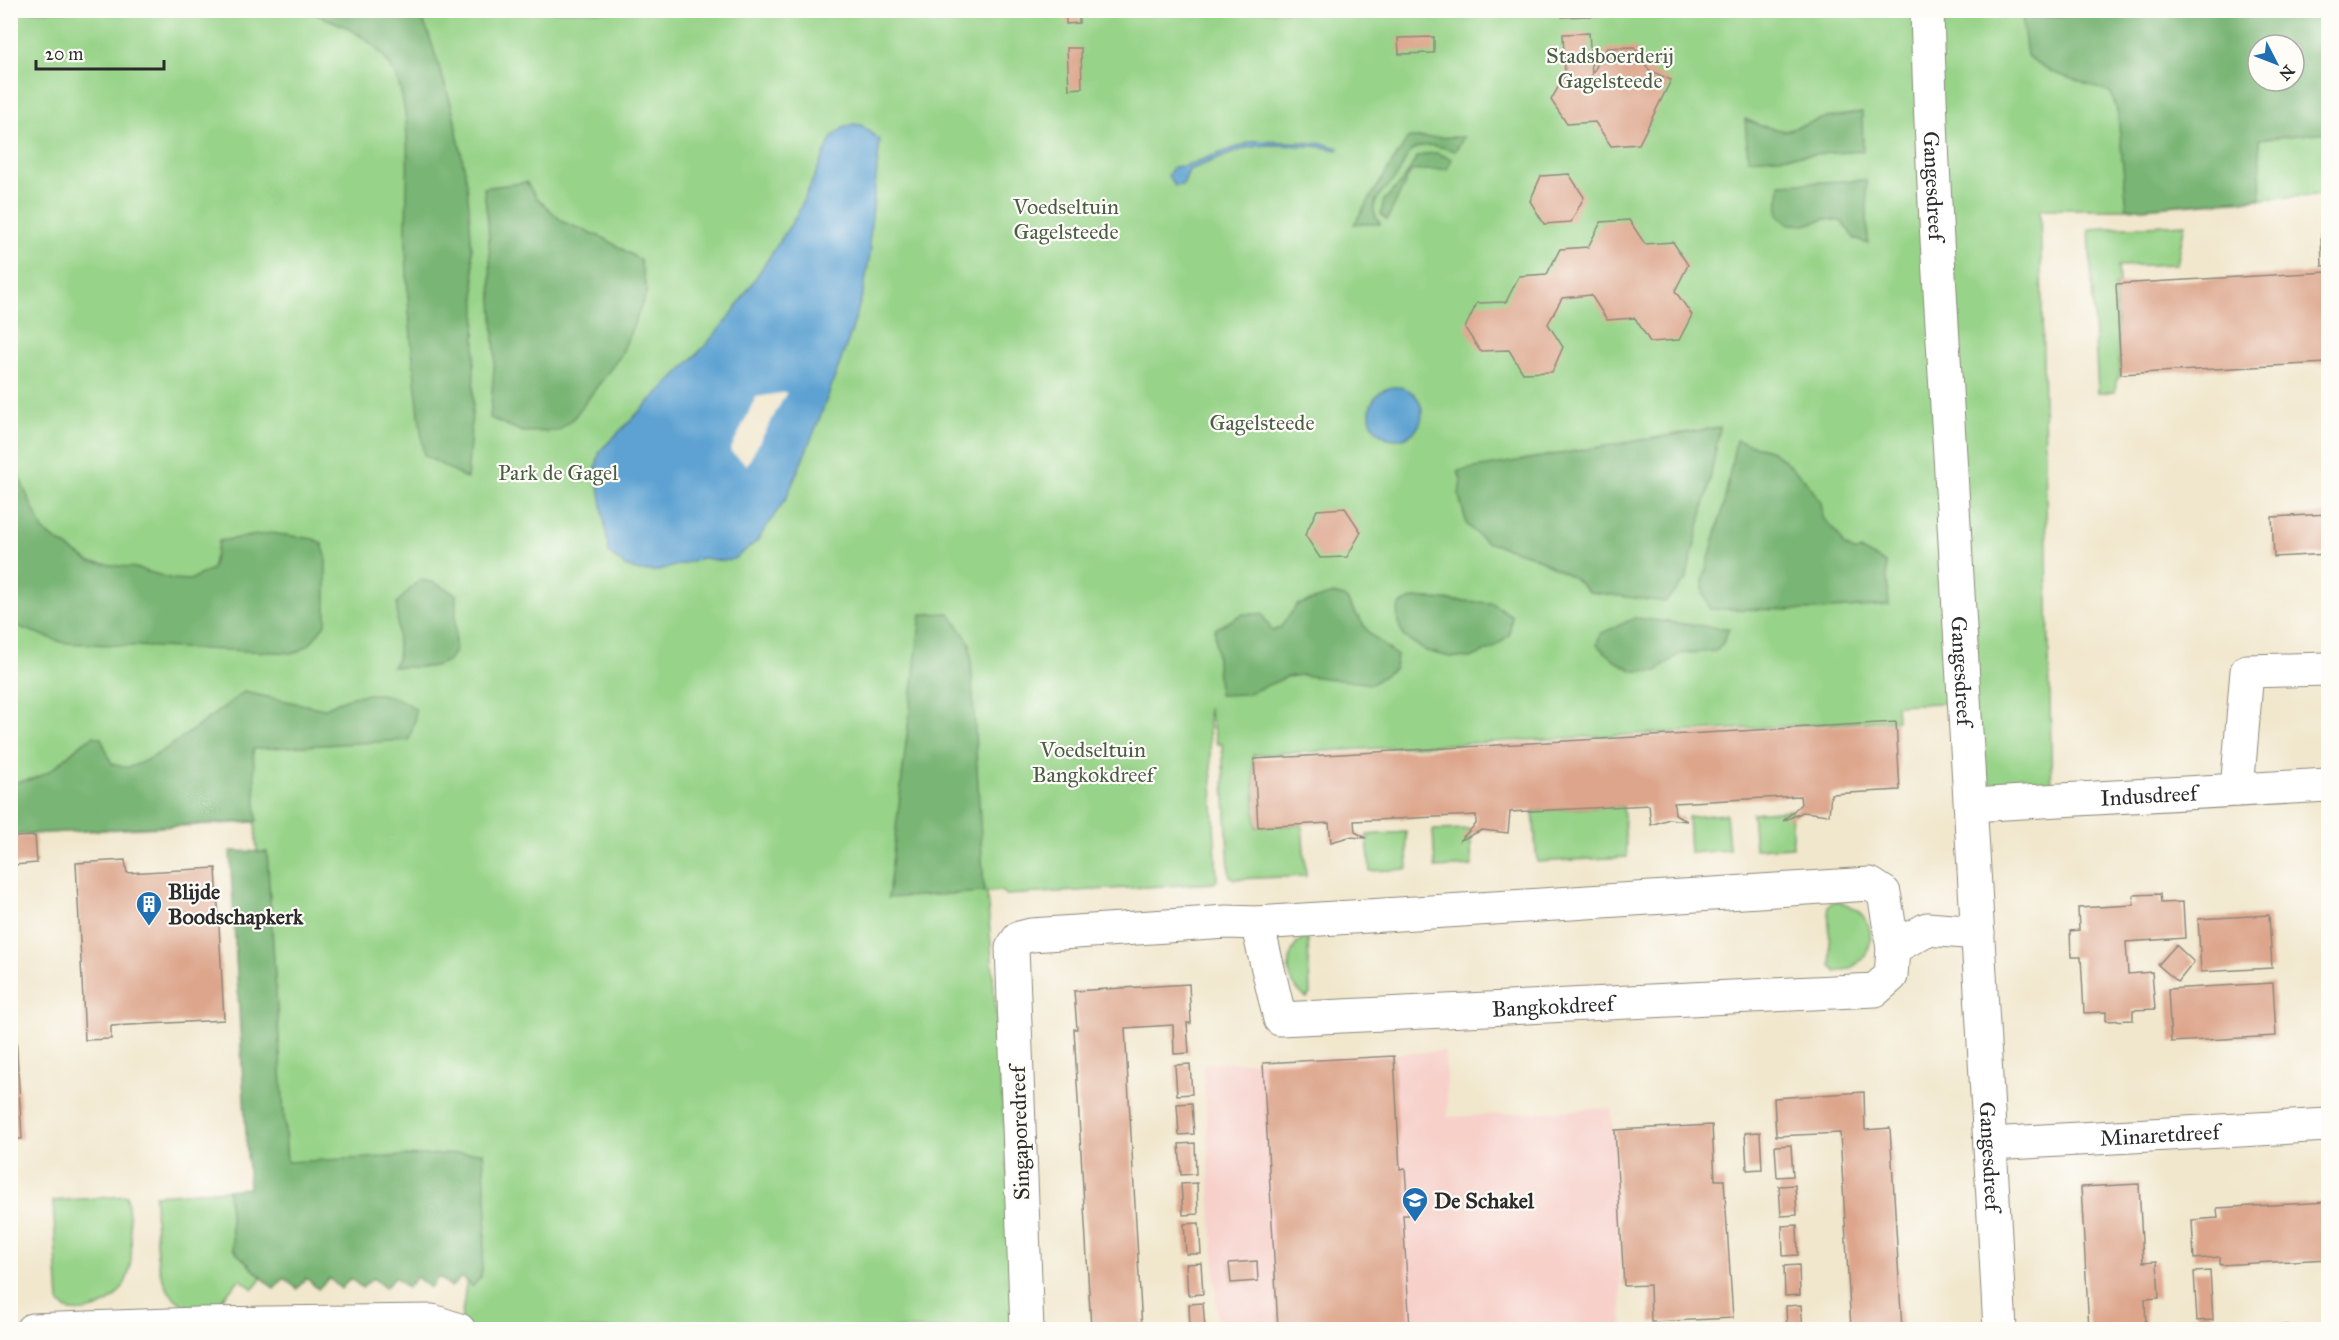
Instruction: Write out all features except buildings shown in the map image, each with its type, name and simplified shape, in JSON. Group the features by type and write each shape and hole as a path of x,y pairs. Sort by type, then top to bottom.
{"street":[{"name":"Gangesdreef","path":"1927,10 1963,702 1971,805 2000,1329"},
{"path":"2237,790 2247,671 2328,669"},
{"name":"Indusdreef","path":"1971,805 2328,785"},
{"name":"Bangkokdreef","path":"1019,938 1031,934 1194,924 1257,923 1870,884 1884,893 1893,948 1891,976 1875,990 1280,1019 1257,923"},
{"path":"1893,948 1927,929 1978,933"},
{"name":"Singaporedreef","path":"1019,938 1012,948 1027,1329"},
{"name":"Minaretdreef","path":"1990,1144 2328,1125"},
{"path":"32,1329 198,1323 432,1321 459,1329"}],"shaded area":[{"name":"De Schakel","path":"1445,1051 1448,1117 1612,1108 1623,1329 1218,1329 1203,1064"}],"green space":[{"name":"Park de Gagel","path":"11,11 2328,11 2328,194 2127,209 2040,209 2052,800 1971,805 1962,702 1896,705 1897,720 1253,755 1256,827 1302,825 1306,876 1234,879 1230,876 1229,869 1222,744 1217,744 1208,707 1217,880 1214,883 1006,895 1001,891 987,892 1019,1329 460,1329 483,1159 278,1170 255,822 11,835"},
{"path":"306,11 418,11 428,32 452,107 467,182 476,307 473,401 467,479 424,455 410,322 406,242 408,152 404,105 399,85 383,56 364,38 342,25"},
{"path":"2166,11 2328,11 2328,132 2259,139 2261,198 2127,209 2118,114 2111,93 2052,72 2027,56 2022,18"},
{"path":"1862,112 1863,151 1748,159 1745,119 1761,126 1786,131 1821,119"},
{"path":"1464,137 1455,151 1429,146 1411,151 1399,173 1376,202 1374,211 1380,224 1354,224 1408,138"},
{"path":"1436,153 1452,159 1447,169 1411,171 1387,220 1381,214 1384,200 1402,182 1417,157"},
{"path":"1866,180 1868,244 1855,239 1841,221 1825,219 1805,225 1789,224 1778,214 1780,184"},
{"path":"526,182 536,197 563,222 604,238 640,260 647,292 621,355 573,419 558,431 523,432 490,418 495,356 484,188"},
{"path":"2185,224 2177,264 2118,266 2119,284 2115,285 2120,376 2116,381 2115,392 2098,392 2089,229"},
{"path":"1720,427 1708,490 1686,580 1665,602 1589,592 1574,578 1533,556 1486,542 1467,525 1459,496 1461,479 1457,471"},
{"path":"1736,440 1772,451 1784,460 1805,480 1821,502 1823,518 1838,534 1843,545 1854,551 1861,550 1886,563 1889,605 1818,610 1710,609 1703,593 1703,580 1724,504"},
{"path":"11,441 16,471 44,532 90,562 136,568 172,579 190,580 212,569 219,541 271,533 314,539 322,544 326,556 326,623 309,645 296,653 64,643 11,624"},
{"path":"419,580 433,582 456,594 455,651 444,663 437,665 393,667 398,656 397,603"},
{"path":"1333,594 1345,597 1369,633 1397,656 1395,668 1372,684 1301,675 1287,677 1247,694 1219,695 1215,629 1243,614 1262,614 1272,631 1280,628 1297,605"},
{"path":"1414,598 1492,603 1512,616 1509,635 1493,648 1471,658 1450,657 1426,651 1403,636 1397,619 1399,605"},
{"path":"949,613 970,643 984,892 888,898 921,614"},
{"path":"1635,618 1729,628 1723,643 1716,651 1679,654 1657,671 1634,671 1617,662 1597,645 1600,634"},
{"path":"244,692 324,709 358,695 381,694 393,697 415,709 415,719 409,740 253,749 257,821 11,835 11,779 16,782 41,776 94,736 101,738 112,764 126,767 137,764 186,735"},
{"path":"1623,806 1627,857 1537,862 1533,811"},
{"path":"1791,810 1793,847 1755,849 1752,813"},
{"path":"1726,814 1729,850 1690,853 1688,817"},
{"path":"1470,829 1472,866 1435,868 1433,830"},
{"path":"1406,832 1408,869 1370,871 1367,835"},
{"path":"230,851 267,852 287,1162 483,1152 487,1214 481,1277 472,1287 462,1277 451,1287 439,1277 429,1288 417,1277 407,1288 395,1277 385,1288 373,1278 362,1288 350,1278 341,1289 329,1278 318,1289 306,1278 297,1289 284,1278 274,1289 233,1249 228,1190 249,1188"},
{"path":"1838,902 1853,907 1863,916 1869,926 1870,938 1868,950 1861,960 1851,968 1836,972 1831,966 1828,906"},
{"path":"1305,937 1308,940 1310,994 1307,998 1294,984 1289,968 1292,951"},
{"path":"228,1190 233,1249 262,1278 253,1289 240,1279 212,1310 193,1308 179,1301 168,1291 162,1277 156,1243 155,1195"},
{"path":"127,1196 131,1259 123,1287 113,1298 99,1307 83,1311 67,1310 59,1302 53,1201"}],"water":[{"path":"853,124 861,125 880,140 869,245 871,248 864,289 851,333 819,420 787,497 756,542 734,559 722,561 703,558 657,571 639,571 625,566 609,553 596,466 600,451 704,347 731,315 797,215 832,137 843,128"},
{"path":"1254,141 1320,143 1339,148 1338,150 1315,146 1266,145 1246,148 1189,170 1183,185 1175,186 1168,176 1173,167 1184,166"},
{"path":"1396,387 1410,391 1418,399 1422,413 1418,427 1410,435 1396,439 1382,435 1374,427 1370,413 1374,399 1382,391"}],"pier":[{"path":"787,392 747,465 730,451 756,397"}],"place":[{"name":"Blijde Boodschapkerk","path":"149,927"},
{"name":"De Schakel","path":"1415,1223"}],"park label":[{"name":"Stadsboerderij Gagelsteede","path":"1610,68"},
{"name":"Voedseltuin Gagelsteede","path":"1066,218"},
{"name":"Gagelsteede","path":"1262,422"},
{"name":"Voedseltuin Bangkokdreef","path":"1093,762"}]}
